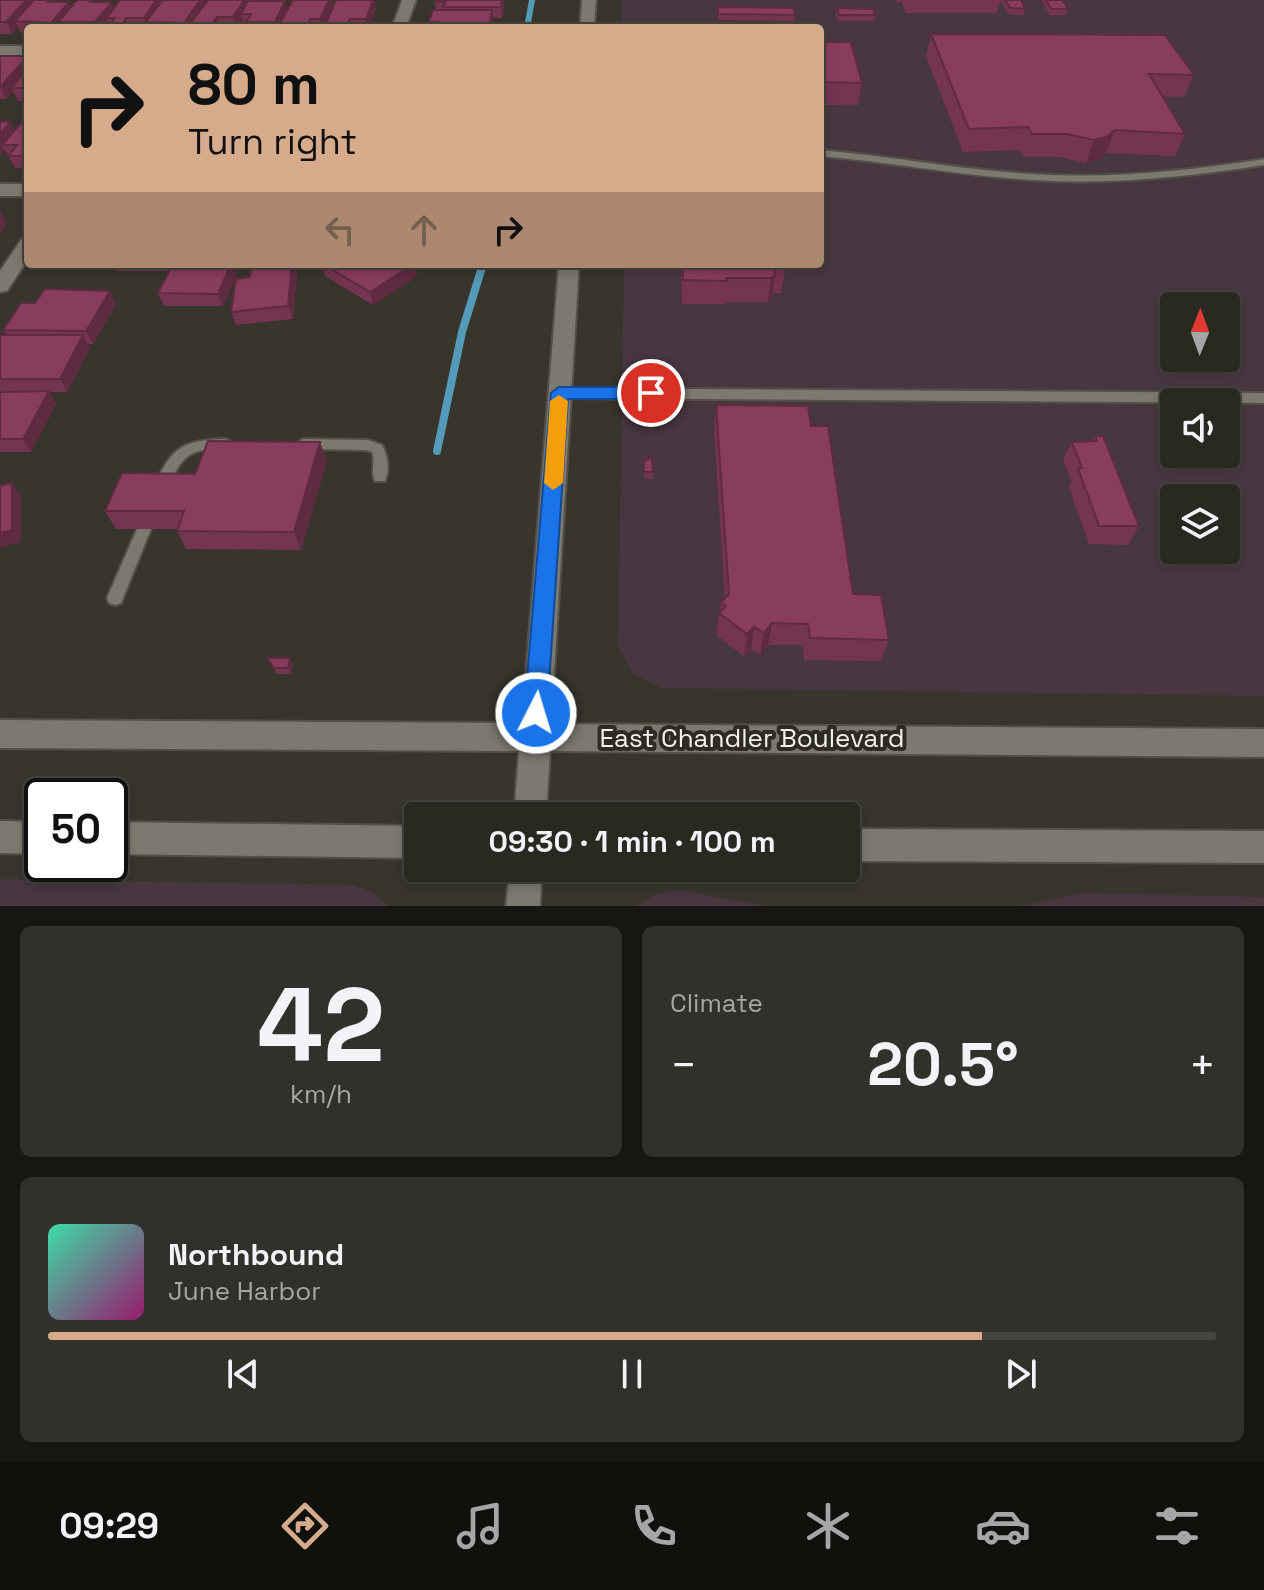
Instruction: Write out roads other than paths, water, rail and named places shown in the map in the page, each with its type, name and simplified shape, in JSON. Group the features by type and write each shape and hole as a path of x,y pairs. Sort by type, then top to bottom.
{"main road":[{"path":"400,24 409,0"},
{"path":"587,24 589,0"},
{"path":"0,51 24,51"},
{"path":"0,190 24,190"},
{"path":"0,286 24,250"},
{"path":"531,802 569,268"},
{"name":"East Chandler Boulevard","path":"0,734 397,739 655,736 1264,743"},
{"path":"0,837 24,838"},
{"path":"128,838 404,842"},
{"path":"860,845 1264,847"},
{"path":"523,906 525,882"}],"lane":[{"path":"824,153 1006,175 1061,178 1133,178 1202,173 1264,162"},
{"path":"559,393 1264,398"},
{"path":"159,492 175,457 184,448 196,444 242,444"},
{"path":"287,444 368,445 377,449 381,458 380,477"},
{"path":"115,598 144,529"}],"waterway":[{"path":"528,24 532,0"},
{"path":"437,451 462,332 482,268"}]}
